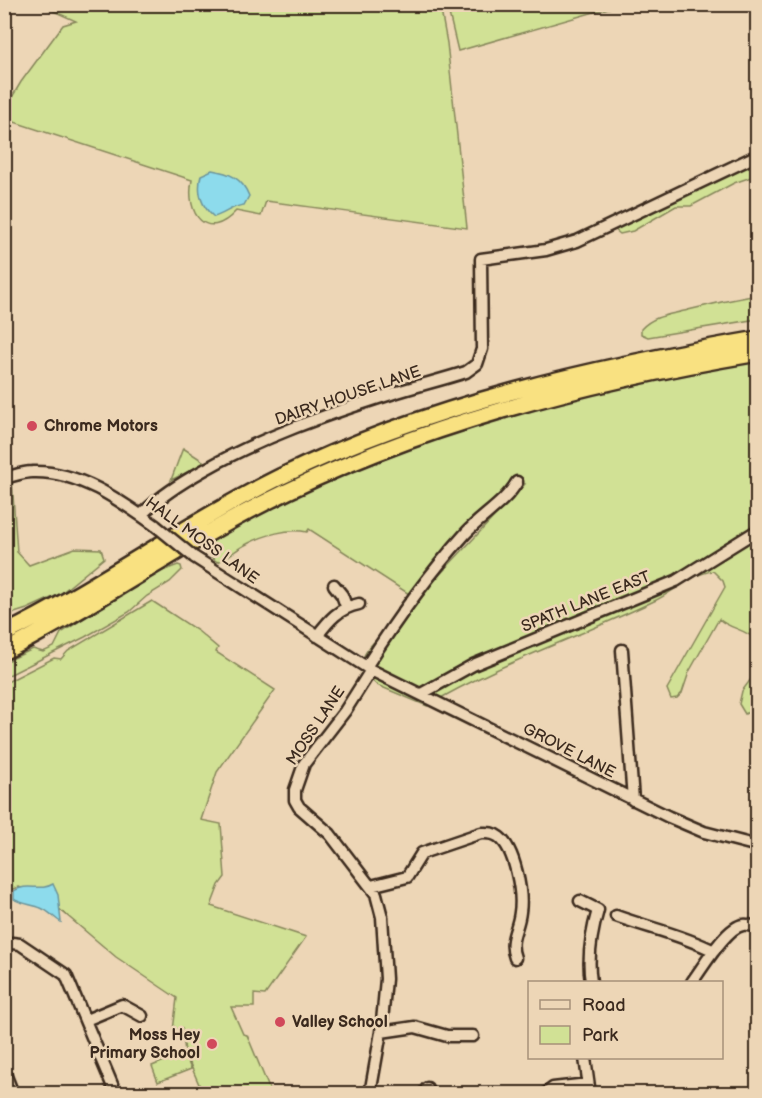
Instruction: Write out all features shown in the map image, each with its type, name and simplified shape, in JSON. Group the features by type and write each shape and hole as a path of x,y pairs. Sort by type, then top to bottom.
{"highway":[{"path":"4,634 99,583 190,526 251,492 354,444 428,417 526,389 686,352 758,339"},
{"path":"4,651 78,611 228,522 290,490 360,459 432,431 537,400 637,376 758,353"}],"street":[{"name":"DAIRY HOUSE LANE","path":"141,515 173,488 233,454 301,426 380,398 466,372 477,364 482,349 481,259 546,250 577,241 758,155"},
{"name":"HALL MOSS LANE","path":"4,478 31,472 64,476 107,494 141,515 194,557 369,669"},
{"name":"MOSS LANE","path":"370,1094 381,1032 386,979 382,917 376,894 371,886 330,834 299,807 295,800 295,790 304,764 345,711 414,597 473,525 512,491 517,482"},
{"name":"SPATH LANE EAST","path":"421,694 473,665 676,581 758,530"},
{"path":"334,585 342,595 346,606"},
{"path":"317,636 330,618 346,606 359,604"},
{"path":"622,650 633,800"},
{"name":"GROVE LANE","path":"369,669 633,800 704,832 758,846"},
{"path":"371,886 407,877 422,853 481,833 498,836 509,852 520,890 520,912 510,954"},
{"path":"580,901 598,909 590,937 591,981"},
{"path":"616,916 695,942 714,951"},
{"path":"693,981 732,930 744,924 758,928"},
{"path":"4,945 20,944 62,971 70,981 116,1094"},
{"path":"86,1020 122,1005 142,1016"},
{"path":"381,1032 415,1027 447,1036 473,1036"},
{"path":"545,1094 553,1088 589,1089 585,1059"},
{"path":"4,1071 13,1094"}],"green space":[{"path":"447,4 619,5 458,51"},
{"path":"40,5 440,5 447,43 467,228 266,201 261,216 236,211 225,220 216,224 207,224 195,213 192,204 192,180 5,119 5,109 21,82 63,25 76,21"},
{"path":"757,161 757,177 734,183 691,206 676,206 633,231 620,234 614,229"},
{"path":"757,295 757,319 648,337 641,334 641,329 646,324 663,316"},
{"path":"757,358 757,641 719,619 689,672 682,693 677,698 671,699 667,689 725,587 723,581 713,571 697,576 660,598 624,615 482,677 427,706 377,685 358,668 370,646 525,484 517,482 507,488 465,527 409,594 309,529 307,532 276,533 261,538 218,562 210,555 211,538 266,508 320,484 502,414 642,380"},
{"path":"183,448 206,463 171,480"},
{"path":"12,481 17,552 29,565 75,548 101,549 104,558 60,594 5,616 5,483"},
{"path":"178,565 182,570 170,582 147,596 129,612 5,677 5,662 33,649 43,652 54,647 61,633 149,576"},
{"path":"152,601 198,631 218,648 216,652 275,690 217,772 201,820 221,824 225,877 219,885 211,906 306,937 265,995 254,994 254,1007 231,1007 243,1034 247,1035 271,1093 201,1093 185,1052 182,1028 173,1031 177,998 116,957 39,892 18,887 5,892 5,683 54,658 61,659 68,651"},
{"path":"757,671 757,701 745,714 739,704 742,691"},
{"path":"184,1053 191,1069 158,1082 152,1066"}],"water":[{"path":"212,170 230,175 243,185 249,196 244,205 214,217 210,213 201,198 200,187 201,175"},
{"path":"53,884 58,895 61,922 44,909 14,899 14,891 19,888 43,887"}],"place":[{"name":"Chrome Motors","path":"32,426"},
{"name":"Valley School","path":"280,1022"},
{"name":"Moss Hey Primary School","path":"212,1044"}]}
